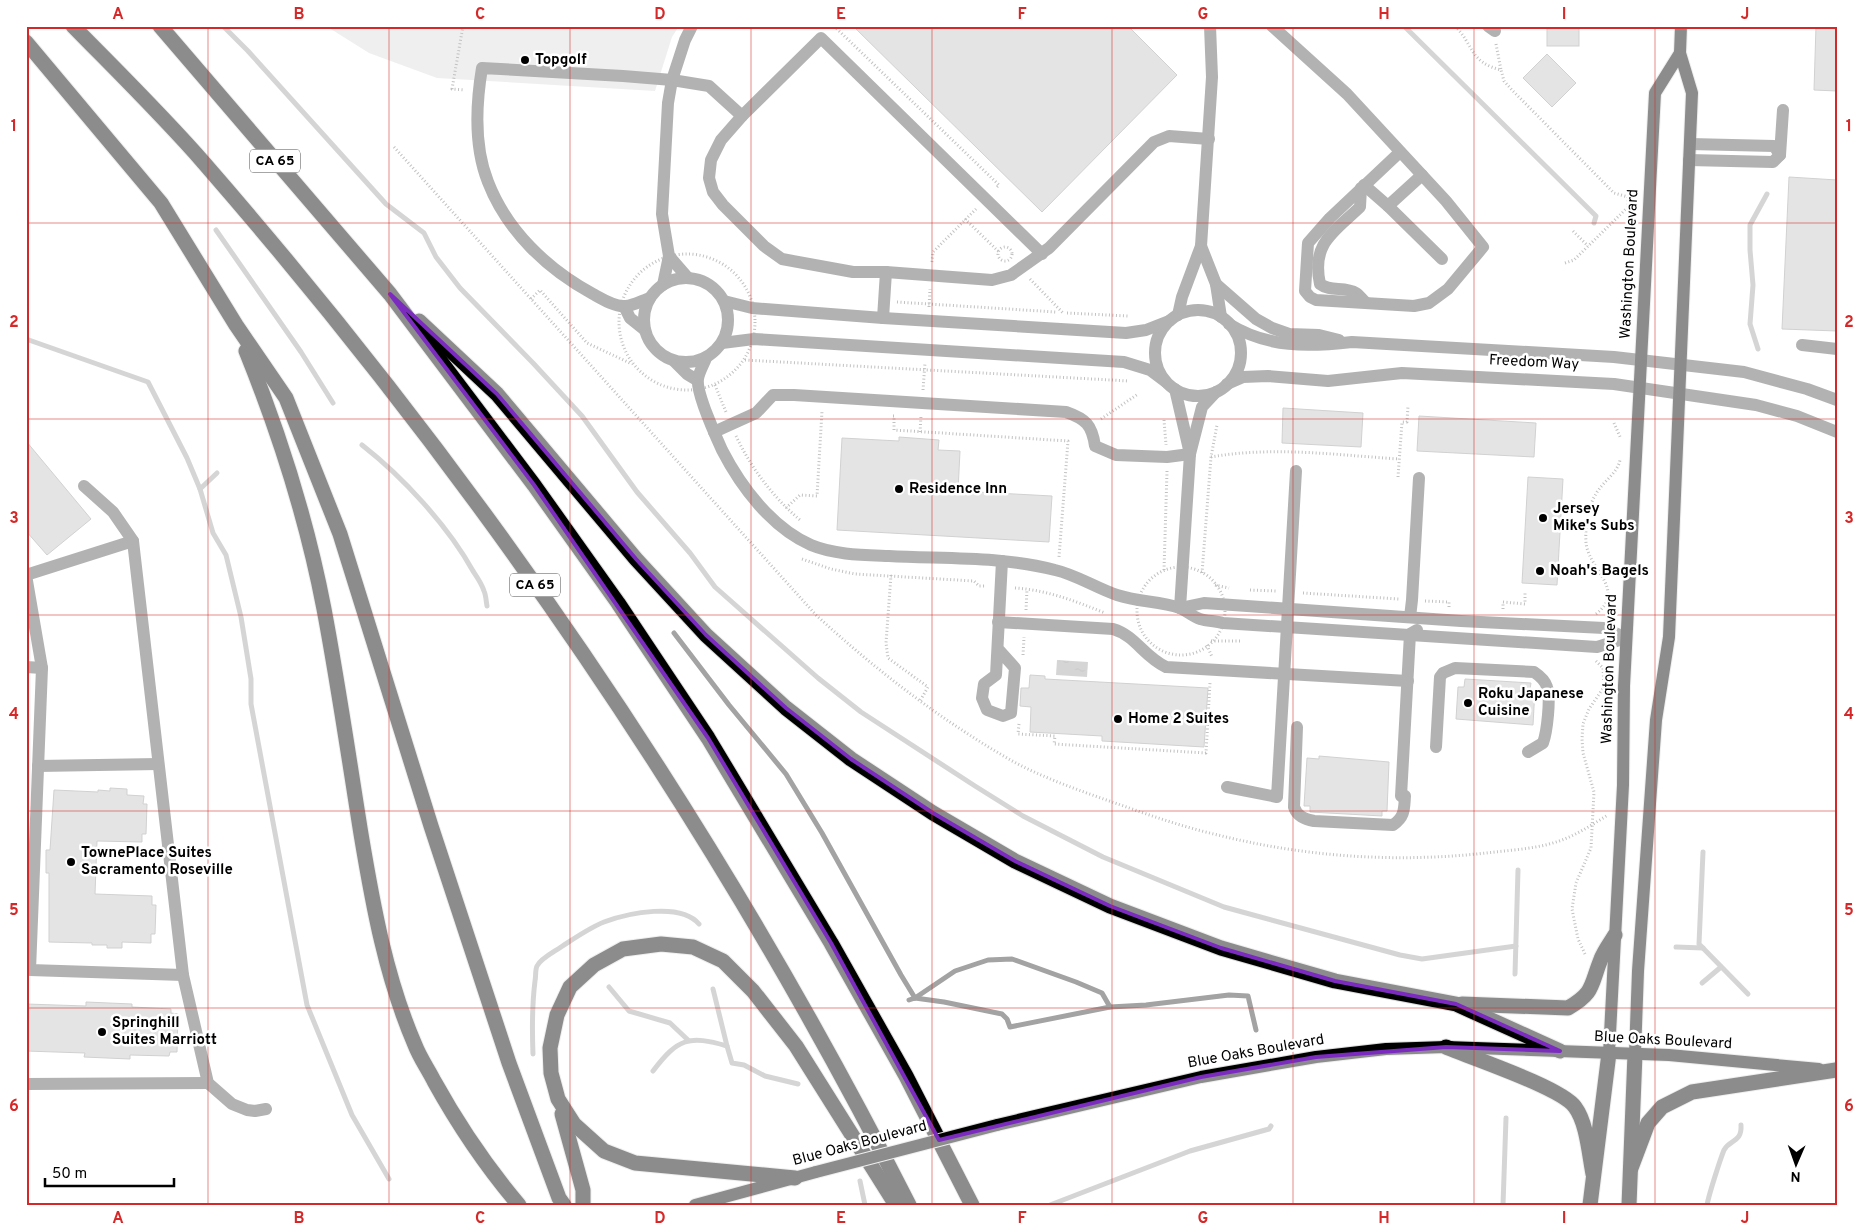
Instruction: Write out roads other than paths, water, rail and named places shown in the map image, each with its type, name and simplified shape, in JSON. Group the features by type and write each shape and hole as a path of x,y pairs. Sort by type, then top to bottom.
{"highway":[{"name":"CA 65","path":"73,26 202,161 388,386 482,509 568,632 706,842 858,1103 909,1205"},
{"name":"CA 65","path":"160,26 390,294 534,485 618,604 708,738 836,951 906,1076 972,1205"},
{"path":"26,42 161,203 236,325 286,398 340,534 431,826 509,1063 559,1198 564,1205"},
{"path":"390,294 497,394 636,559 706,635 786,708 851,759 933,813 1015,860 1110,906 1221,948 1335,981 1456,1004 1568,1008 1583,999 1593,986 1601,958 1615,935"},
{"path":"236,325 271,414 291,474 309,541 324,608 368,880 380,941 395,992 415,1046 467,1138 519,1205"},
{"path":"583,1205 583,1190 551,1073 550,1048 557,1015 570,987 594,965 623,949 661,944 694,947 723,961 753,991 796,1046 896,1205"},
{"path":"1456,1004 1560,1051"},
{"path":"1446,1047 1556,1091 1574,1106 1582,1119 1593,1174"},
{"path":"1590,1205 1609,1053"},
{"path":"1629,1205 1636,1054"},
{"path":"1631,1168 1648,1124 1662,1106 1692,1092 1836,1071"},
{"path":"558,1099 574,1124 604,1151 635,1164 795,1178"}],"main road":[{"name":"Washington Boulevard","path":"1636,1054 1638,971 1656,720 1669,637 1692,93 1680,52 1681,26"},
{"name":"Washington Boulevard","path":"1609,1053 1622,807 1626,638 1655,93 1680,52"},
{"name":"Blue Oaks Boulevard","path":"695,1205 997,1125 1201,1077 1306,1058 1386,1049 1446,1047 1669,1055 1836,1071"}],"street":[{"path":"664,285 668,256 662,214 668,103 672,80 685,40 692,26"},
{"path":"1190,454 1170,385 1158,367 1155,351 1157,340 1173,318 1202,246 1212,77 1210,26"},
{"path":"1272,26 1347,94 1446,201 1482,247 1448,289 1429,303 1414,306 1316,300 1310,297 1306,291 1308,243 1400,152"},
{"path":"1042,254 821,38 742,116 721,140 711,160 709,178 713,192 723,205 764,246 782,259 853,272 886,272 992,280 1011,275 1042,254 1154,142 1170,136 1209,140"},
{"path":"650,298 622,306 601,299 563,276 542,260 527,245 510,223 488,181 480,152 478,91 482,68 575,72 672,80 709,86 742,116"},
{"path":"1689,160 1773,162 1780,155 1783,110"},
{"path":"1690,144 1774,146 1780,155"},
{"path":"1388,206 1422,175"},
{"path":"1363,187 1388,206 1442,259"},
{"path":"1180,608 1190,454 1202,407 1234,376 1241,354 1238,338 1225,320 1216,284 1202,246"},
{"path":"668,256 688,278"},
{"path":"883,318 886,272"},
{"path":"688,278 699,280 718,292 724,301 729,322 727,333 715,352 696,362 685,363 674,361 655,349 645,330 644,319 650,298 664,285 677,279 688,278"},
{"path":"1216,284 1256,319 1272,328 1289,334 1319,335 1352,342"},
{"path":"724,301 755,308 1126,333 1146,330 1188,311 1200,310 1211,312 1225,320"},
{"path":"622,306 630,318 645,330"},
{"name":"Freedom Way","path":"1225,320 1245,334 1273,342 1318,346 1352,342 1614,357 1744,372 1807,389 1837,400"},
{"path":"722,343 754,339 1124,362 1150,370 1185,394 1207,394 1222,387"},
{"path":"1802,345 1837,349"},
{"path":"699,385 706,358"},
{"path":"674,361 699,385 714,432 725,455 745,488 771,517 790,533 812,545 838,552 892,557 1002,561 1056,570 1118,595 1180,608 1200,619 1223,623 1597,647 1626,638"},
{"name":"Freedom Way","path":"1222,387 1243,377 1268,376 1328,381 1402,372 1614,384 1756,405 1797,416 1837,432"},
{"path":"714,432 756,413 773,395 1066,412 1079,417 1090,426 1095,446 1116,455 1167,457 1190,454"},
{"path":"1227,786 1277,797 1296,471"},
{"path":"1410,617 1419,478"},
{"path":"84,486 113,512 133,541 183,975 208,1083 232,1104 247,1110 266,1109"},
{"path":"133,541 26,575 42,668 38,766 30,856 30,970 183,975"},
{"path":"998,649 1015,668 1011,713 1003,716 987,710 982,698 984,684 996,675 1002,561"},
{"path":"1180,608 1204,603 1461,621 1604,628 1626,638"},
{"path":"1410,634 1426,624 1461,621"},
{"path":"998,622 1113,629 1129,636 1155,662 1166,667 1408,682"},
{"path":"1298,727 1294,807 1299,815 1305,819 1314,820 1393,825 1400,820 1404,813 1403,796 1410,634"},
{"path":"26,667 42,668"},
{"path":"1436,747 1440,677 1443,673 1455,668 1534,672 1547,686 1549,692 1543,743 1528,752"},
{"path":"26,720 40,721"},
{"path":"38,766 158,764"},
{"path":"26,1084 208,1083"}],"water":[{"path":"1057,660 1088,662 1087,677 1056,675"}],"waterway":[{"path":"223,26 248,51 386,204 424,233 436,257 460,288 582,416 637,492 690,553 715,587 818,678 861,712 1023,816 1103,857 1224,907 1400,955 1422,959 1516,946"},
{"path":"1404,26 1596,216 1594,223"},
{"path":"1758,349 1750,324 1753,285 1750,225 1767,194"},
{"path":"216,230 301,352 333,403"},
{"path":"26,339 148,382 187,458 200,489 213,533 226,555 241,617 251,679 251,704 307,1005 352,1115 389,1179"},
{"path":"362,445 409,487 438,520 463,554 482,586 487,606"},
{"path":"200,489 217,473"},
{"path":"674,633 729,705 786,774 822,833 915,998 909,1000"},
{"path":"1703,852 1699,944 1748,994"},
{"path":"1515,974 1518,870"},
{"path":"533,1054 532,1026 536,969 545,958 593,927 626,915 667,911 691,917 699,924"},
{"path":"1676,947 1703,948"},
{"path":"915,998 955,971 988,960 1012,959 1102,993 1110,1007"},
{"path":"1702,983 1721,967"},
{"path":"609,987 629,1011 670,1023 688,1040"},
{"path":"713,989 727,1046"},
{"path":"915,998 1002,1014 1007,1019 1010,1027 1110,1007 1146,1005 1229,995 1248,996 1256,1030"},
{"path":"653,1071 677,1046 693,1040 727,1046 732,1063 744,1065 765,1076 798,1084"},
{"path":"1503,1205 1506,1118"},
{"path":"1707,1205 1724,1150 1738,1138 1741,1125"},
{"path":"1050,1205 1190,1151 1269,1129 1271,1126"},
{"path":"860,1181 865,1205"}],"place":[{"name":"Topgolf","path":"525,60"},
{"name":"Residence Inn","path":"899,489"},
{"name":"Jersey Mike's Subs","path":"1543,518"},
{"name":"Noah's Bagels","path":"1540,571"},
{"name":"Roku Japanese Cuisine","path":"1468,703"},
{"name":"Home 2 Suites","path":"1118,719"},
{"name":"TownePlace Suites Sacramento Roseville","path":"71,862"},
{"name":"Springhill Suites Marriott","path":"102,1032"}]}
